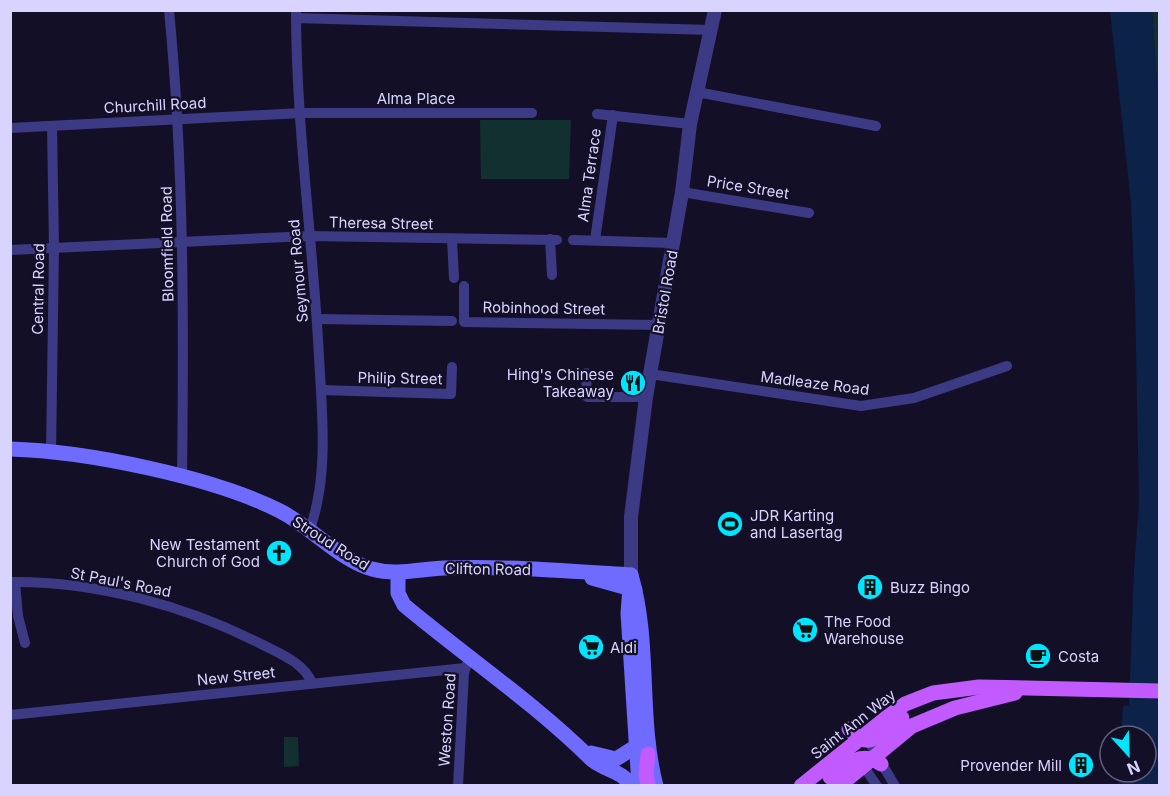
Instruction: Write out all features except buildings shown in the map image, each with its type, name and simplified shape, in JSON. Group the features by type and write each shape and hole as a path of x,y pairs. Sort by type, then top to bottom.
{"main road":[{"name":"Stroud Road","path":"10,449 110,461 182,478 258,501 310,529 360,564 398,573"},
{"name":"Clifton Road","path":"398,573 444,568 578,572 632,585"},
{"path":"398,573 399,593 404,605 468,664 583,750 590,759 620,774 631,786"},
{"name":"Bristol Road","path":"632,585 639,603 644,754 639,786"},
{"name":"Saint Ann Way","path":"801,786 905,704 933,693 964,687 1160,691"},
{"name":"Saint Ann Way","path":"838,786 912,726 931,716 1036,689"},
{"path":"859,738 882,735 909,714 940,701 976,695 1018,693"},
{"path":"583,750 616,759 644,754"},
{"path":"644,754 648,786"},
{"path":"644,754 658,786"},
{"path":"818,786 850,762 870,760"}],"street":[{"name":"Bloomfield Road","path":"170,10 179,119 184,242 182,478"},
{"name":"Bristol Road","path":"632,585 631,518 646,397 682,192 690,124 715,10"},
{"path":"296,14 711,30"},
{"name":"Seymour Road","path":"296,14 321,390 321,482 318,506 310,529"},
{"path":"697,92 876,126"},
{"name":"Churchill Road","path":"10,128 301,113"},
{"name":"Alma Place","path":"301,113 532,113"},
{"path":"597,114 690,124"},
{"name":"Alma Terrace","path":"594,240 613,115"},
{"name":"Central Road","path":"51,453 54,248 52,126"},
{"name":"Price Street","path":"682,192 809,213"},
{"name":"Theresa Street","path":"10,250 310,236 554,239 552,275"},
{"name":"Theresa Street","path":"452,239 454,278"},
{"path":"573,240 673,243"},
{"name":"Robinhood Street","path":"464,286 464,322 659,326"},
{"path":"317,319 452,321"},
{"name":"Madleaze Road","path":"650,374 861,406 914,398 1007,366"},
{"name":"Philip Street","path":"321,390 451,394 452,367"},
{"path":"586,373 587,397 646,397"},
{"path":"13,582 25,644"},
{"name":"St Paul's Road","path":"13,582 137,598 202,617 293,661 306,671 312,683"},
{"name":"New Street","path":"10,715 468,664"},
{"name":"Weston Road","path":"458,786 468,664"},
{"path":"859,738 870,760 877,786"},
{"path":"859,738 870,760 895,786"}],"green space":[{"path":"1152,11 1159,11 1159,111 1158,98"},
{"path":"480,120 571,120 569,179 481,179"},
{"path":"284,737 298,737 299,766 284,767"}],"water":[{"path":"1110,11 1152,11 1159,111 1159,785 1118,785 1158,784 1158,724 1122,724 1123,706 1129,705 1139,503 1131,203"}],"place":[{"name":"Hing's Chinese Takeaway","path":"633,383"},
{"name":"JDR Karting and Lasertag","path":"730,524"},
{"name":"New Testament Church of God","path":"279,553"},
{"name":"Buzz Bingo","path":"870,587"},
{"name":"The Food Warehouse","path":"805,630"},
{"name":"Aldi","path":"591,647"},
{"name":"Costa","path":"1038,656"},
{"name":"Provender Mill","path":"1081,765"}]}
